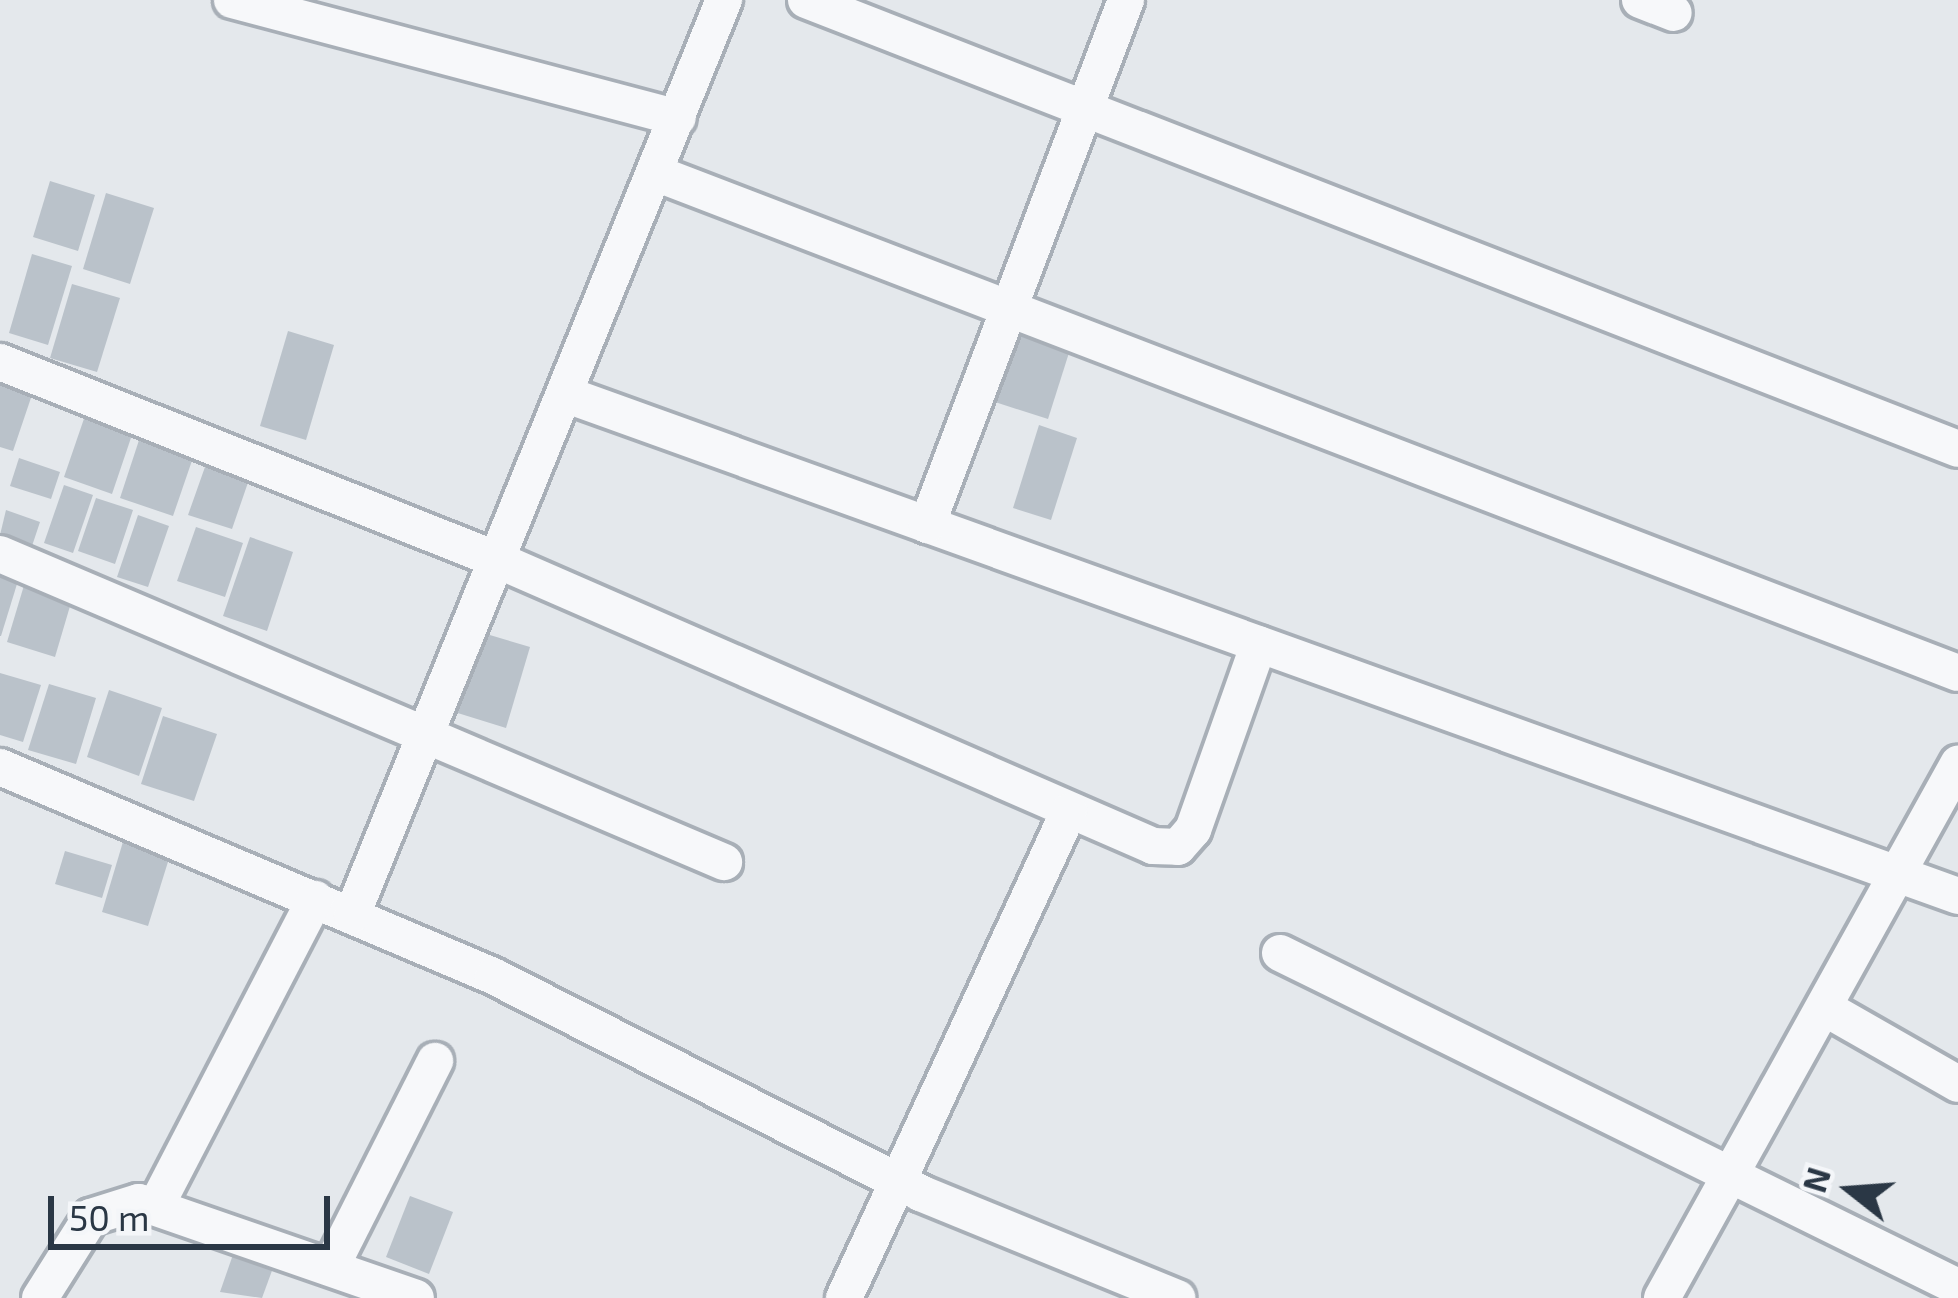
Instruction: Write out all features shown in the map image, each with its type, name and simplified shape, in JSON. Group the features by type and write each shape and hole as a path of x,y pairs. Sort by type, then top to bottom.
{"street":[{"path":"232,0 678,118"},
{"path":"352,916 495,559 570,396 724,0"},
{"path":"806,0 1958,449"},
{"path":"927,525 1016,309 1126,0"},
{"path":"658,174 1958,673"},
{"path":"0,362 495,559 1069,811 1178,847 1259,644"},
{"path":"570,396 1958,896"},
{"path":"0,554 724,862"},
{"path":"1662,1298 1958,764"},
{"path":"0,767 352,916 899,1183 1177,1298"},
{"path":"844,1298 1069,811"},
{"path":"155,1206 315,899"},
{"path":"1280,952 1733,1171 1958,1287"},
{"path":"1825,1008 1958,1084"},
{"path":"331,1268 435,1060"},
{"path":"40,1298 91,1217 155,1206 416,1298"}],"building":[{"path":"50,181 95,195 78,251 33,237"},
{"path":"106,193 154,208 130,284 83,269"},
{"path":"32,254 72,266 48,345 9,333"},
{"path":"72,284 120,298 97,372 50,358"},
{"path":"1022,321 1074,337 1048,419 995,402"},
{"path":"288,331 334,345 306,440 260,426"},
{"path":"0,371 36,383 13,451 0,447"},
{"path":"88,407 136,423 112,494 64,477"},
{"path":"1039,425 1077,438 1051,520 1013,508"},
{"path":"143,428 197,446 173,516 120,498"},
{"path":"211,450 254,465 232,529 188,515"},
{"path":"19,458 60,472 51,499 10,486"},
{"path":"64,485 93,495 73,553 44,543"},
{"path":"96,498 133,510 115,564 78,551"},
{"path":"6,510 40,522 32,546 0,535"},
{"path":"138,515 169,526 148,587 117,577"},
{"path":"196,527 243,543 225,597 177,581"},
{"path":"250,537 293,552 267,631 223,616"},
{"path":"0,565 21,571 1,636 0,636"},
{"path":"25,582 73,596 55,657 7,642"},
{"path":"473,630 530,647 506,728 448,710"},
{"path":"0,673 41,685 23,742 0,735"},
{"path":"49,684 96,698 76,764 28,750"},
{"path":"109,690 162,708 139,776 87,757"},
{"path":"163,716 217,734 194,801 141,784"},
{"path":"125,835 172,849 148,926 102,912"},
{"path":"65,851 112,865 102,898 55,884"},
{"path":"410,1196 453,1212 429,1274 386,1257"},
{"path":"237,1243 277,1257 262,1298 220,1292"}]}
